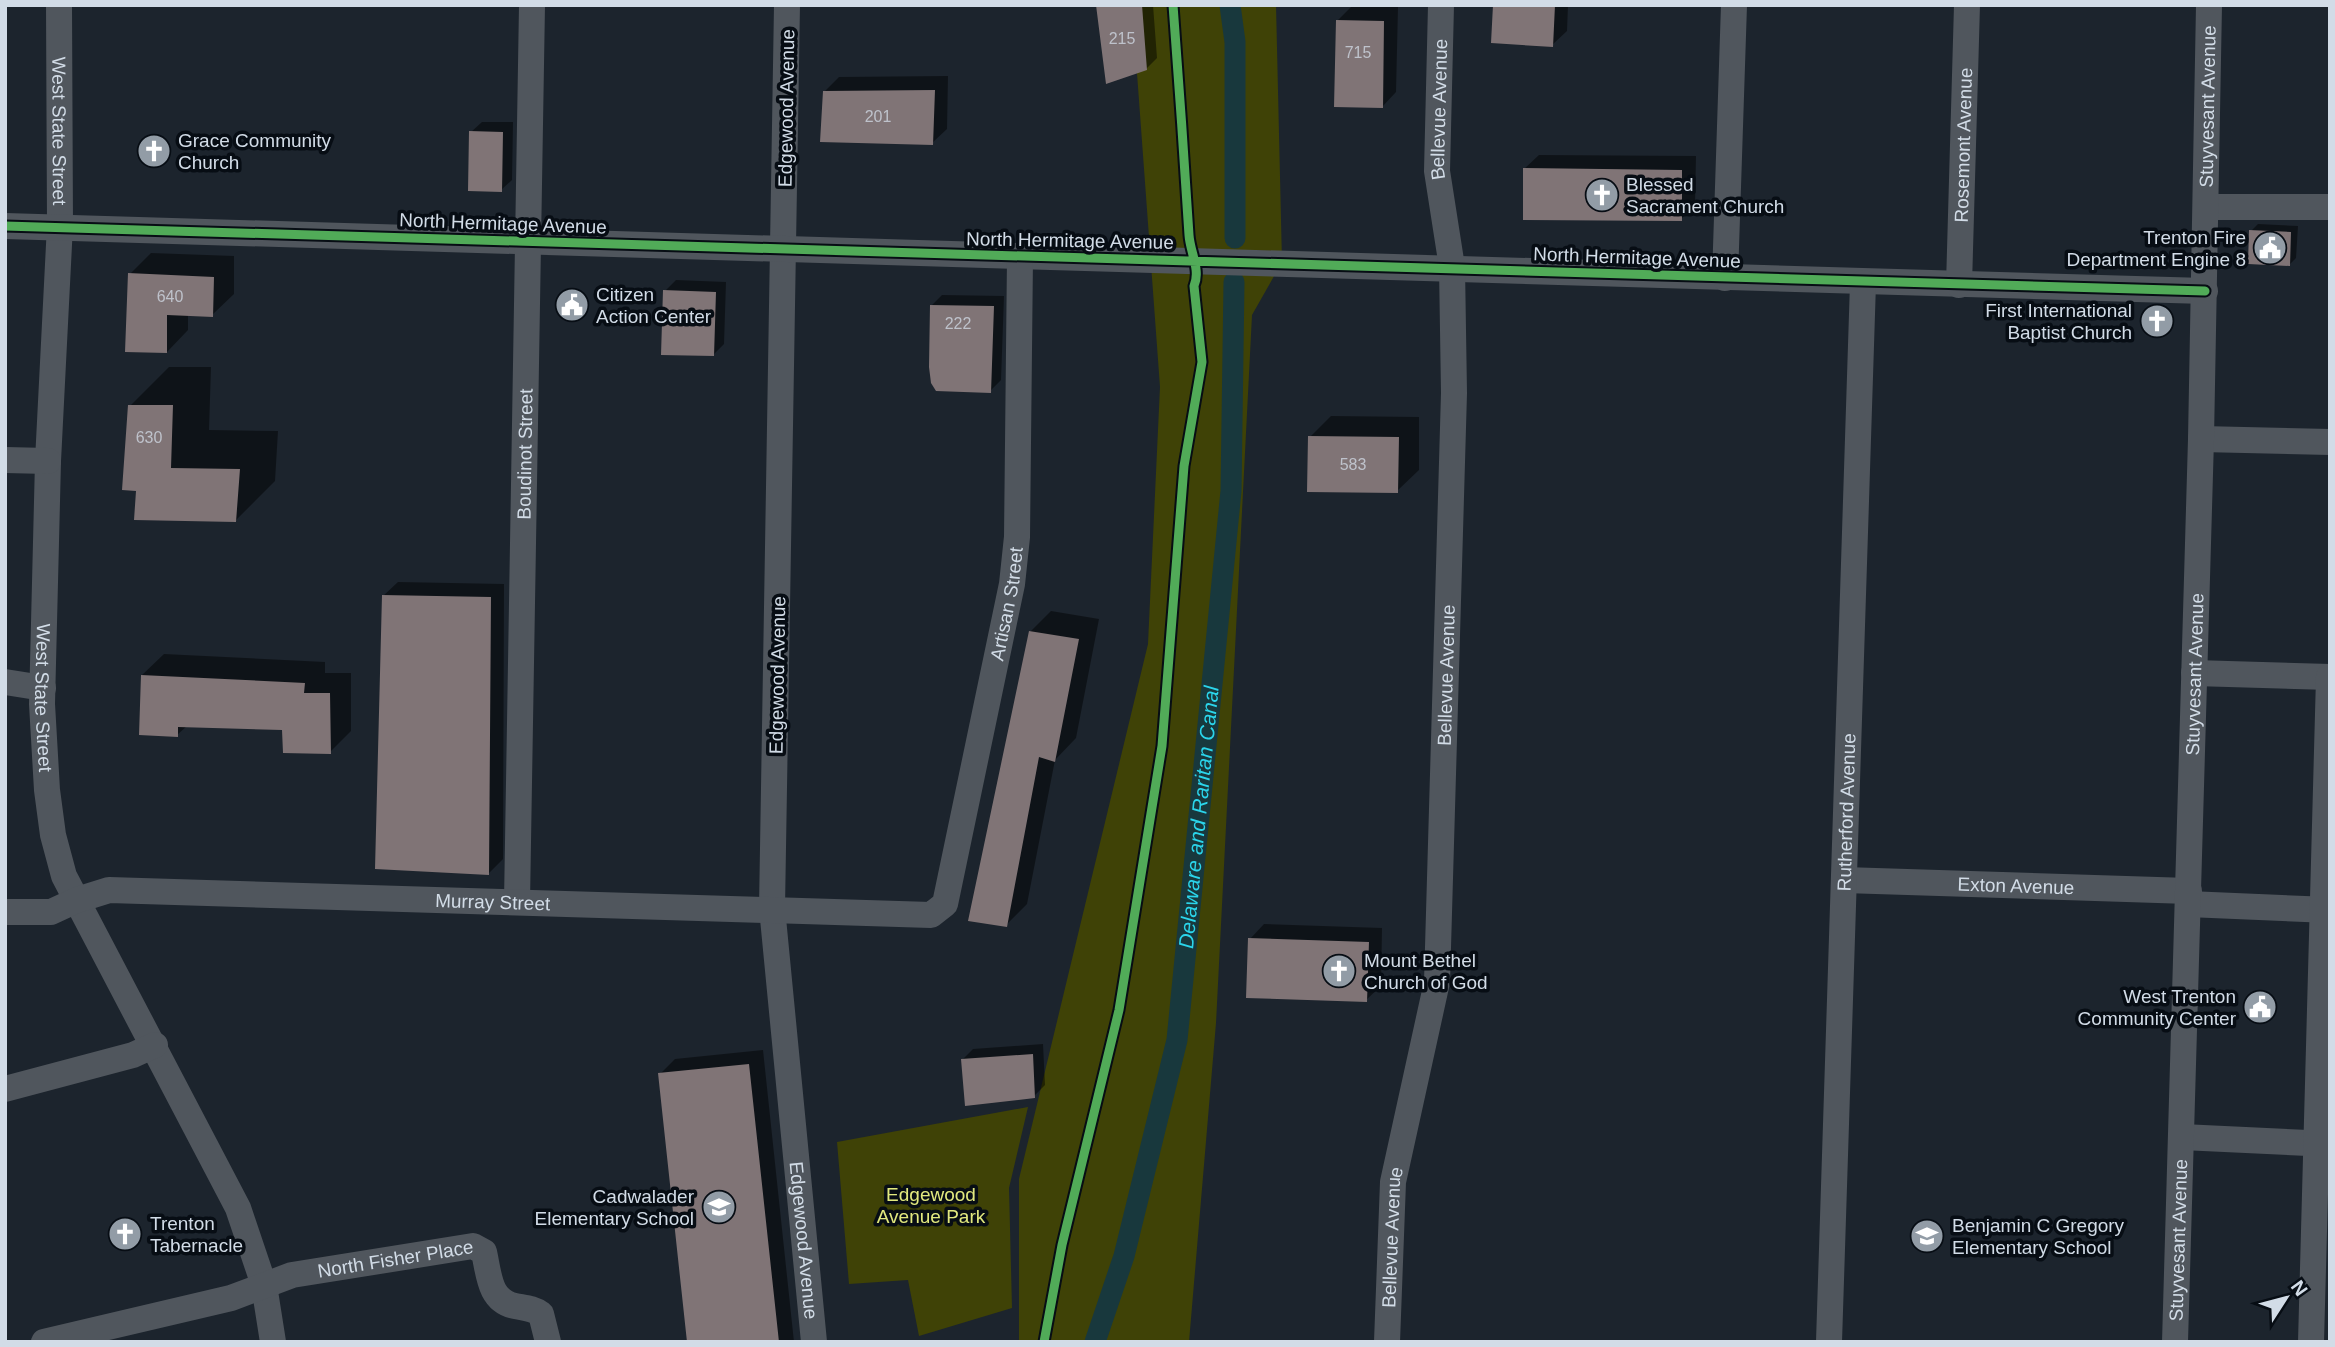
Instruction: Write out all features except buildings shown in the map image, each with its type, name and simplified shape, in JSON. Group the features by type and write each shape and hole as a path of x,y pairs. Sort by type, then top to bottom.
{"street":[{"name":"West State Street","path":"59,5 60,225 48,461 43,688 47,790 52,835 64,877 155,1045 238,1208 264,1284 273,1342"},
{"name":"Boudinot Street","path":"517,902 532,5"},
{"name":"Edgewood Avenue","path":"788,5 772,908 814,1342"},
{"name":"Bellevue Avenue","path":"1387,1342 1393,1182 1437,982 1454,393 1452,267 1437,171 1441,5"},
{"path":"1725,278 1734,5"},
{"name":"Rosemont Avenue","path":"1959,285 1967,5"},
{"name":"Stuyvesant Avenue","path":"2175,1342 2205,291 2208,5"},
{"path":"2207,207 2330,207"},
{"name":"North Hermitage Avenue","path":"5,226 60,225 1251,264 1452,267 1863,283 2205,291"},
{"name":"Artisan Street","path":"910,914 931,915 945,904 1012,584 1017,537 1020,257"},
{"name":"Rutherford Avenue","path":"1829,1342 1863,283"},
{"path":"2201,439 2330,442"},
{"path":"5,460 48,461"},
{"path":"2194,673 2329,677 2322,1144 2311,1342"},
{"path":"5,682 43,688"},
{"name":"Exton Avenue","path":"1844,880 2188,898 2326,910"},
{"name":"Murray Street","path":"5,912 51,912 109,890 910,914"},
{"path":"5,1089 133,1055 155,1045"},
{"path":"2182,1137 2322,1144"},
{"name":"North Fisher Place","path":"44,1342 231,1298 292,1275 473,1245 484,1252 496,1297 505,1304 534,1309 541,1314 548,1342"}],"green space":[{"path":"1132,5 1276,5 1282,262 1252,315 1216,1023 1189,1342 1019,1342 1019,1179 1148,644 1160,387"},
{"name":"Edgewood Avenue Park","path":"1028,1107 1009,1188 1012,1308 919,1336 908,1280 849,1284 837,1142"}],"waterway":[{"name":"Delaware and Raritan Canal","path":"1230,5 1235,42 1235,238"},
{"name":"Delaware and Raritan Canal","path":"1095,1342 1124,1256 1177,1040 1231,491 1234,282"}],"cycle path":[{"path":"1044,1342 1062,1245 1119,1010 1162,746 1184,466 1202,362 1194,286 1196,267 1189,235 1173,5"},
{"path":"5,226 2205,291"}],"place":[{"name":"Grace Community Church","path":"154,151"},
{"name":"Blessed Sacrament Church","path":"1602,195"},
{"name":"Trenton Fire Department Engine 8","path":"2270,248"},
{"name":"Citizen Action Center","path":"572,305"},
{"name":"First International Baptist Church","path":"2157,321"},
{"name":"Mount Bethel Church of God","path":"1339,971"},
{"name":"West Trenton Community Center","path":"2260,1007"},
{"name":"Cadwalader Elementary School","path":"719,1207"},
{"name":"Trenton Tabernacle","path":"125,1234"},
{"name":"Benjamin C Gregory Elementary School","path":"1927,1236"}]}
